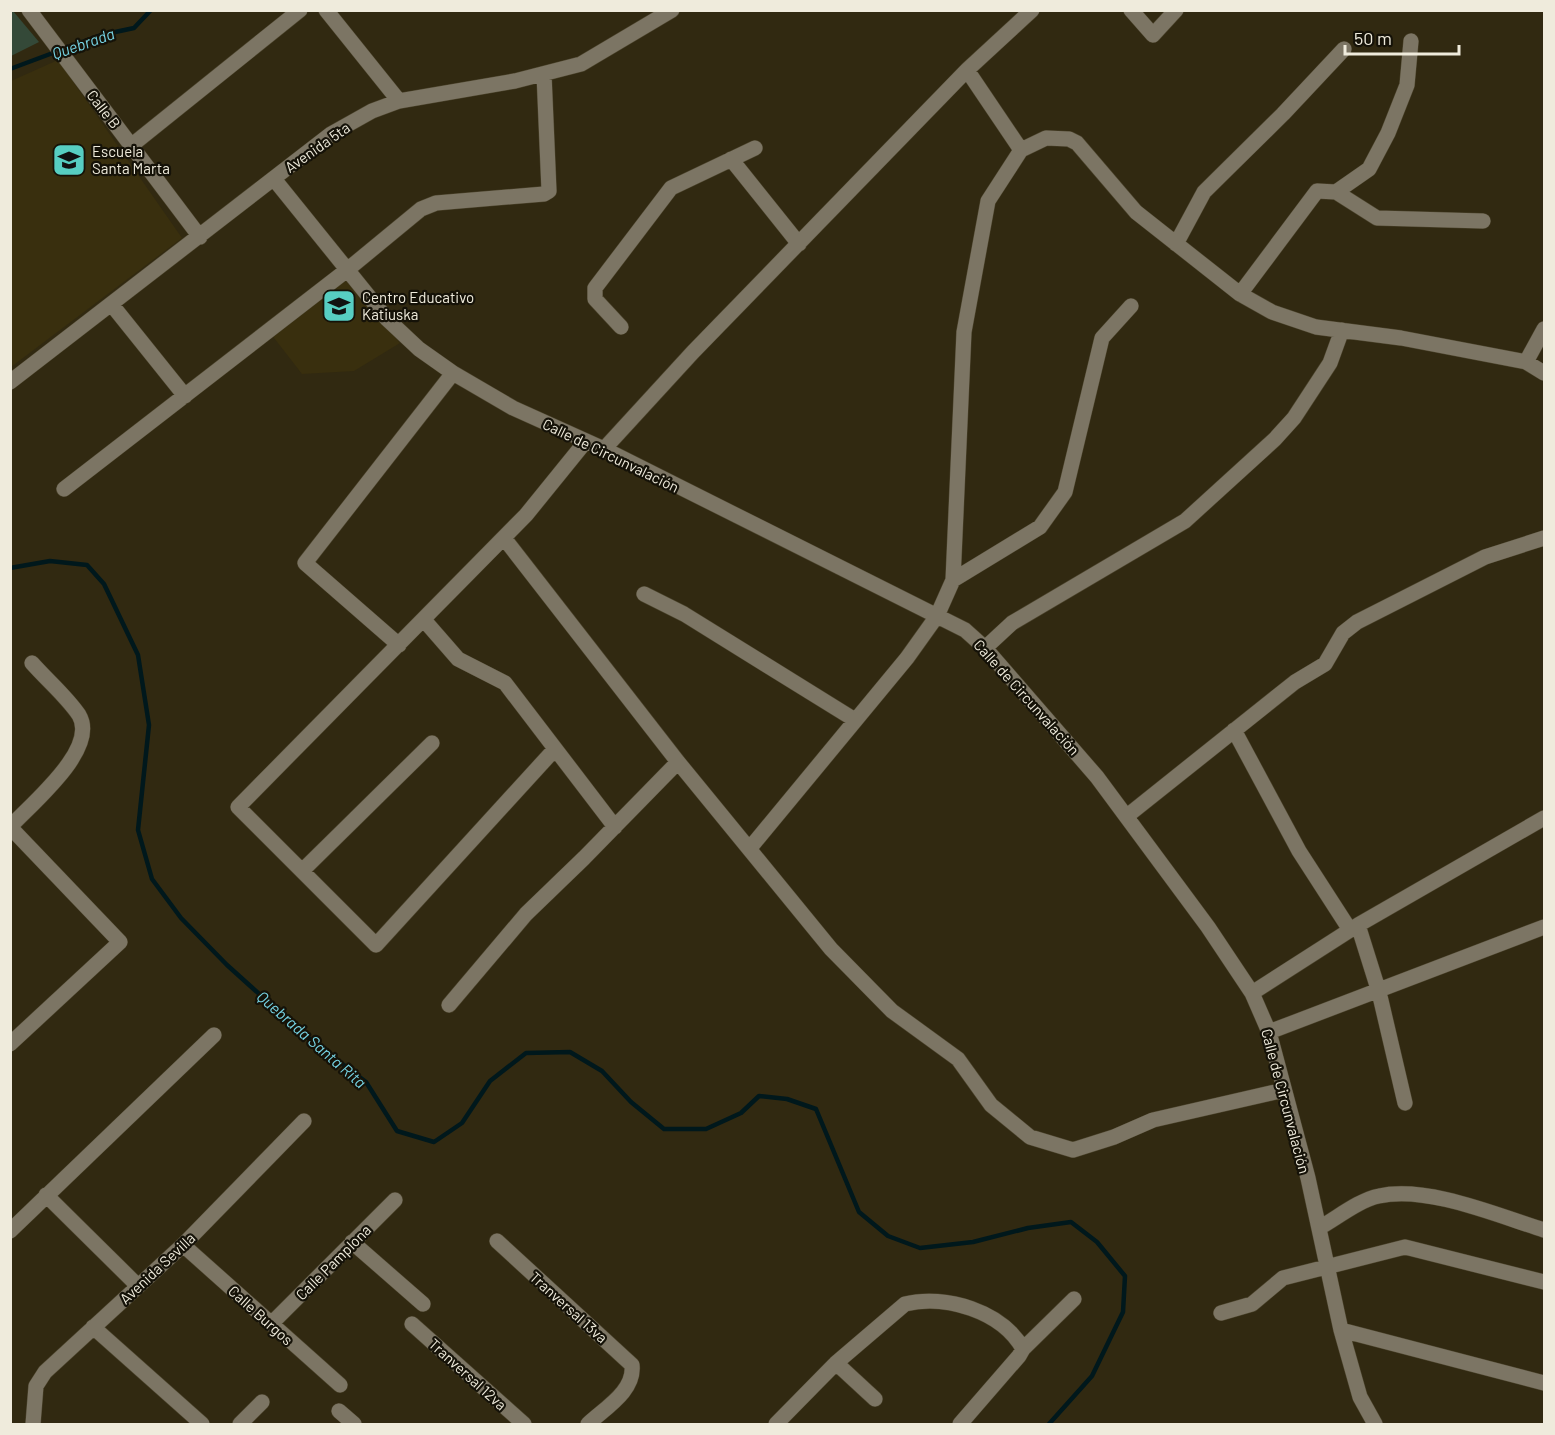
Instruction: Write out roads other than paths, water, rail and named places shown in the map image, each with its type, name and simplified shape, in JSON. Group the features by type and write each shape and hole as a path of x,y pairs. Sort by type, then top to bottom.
{"street":[{"name":"Calle B","path":"29,10 200,237"},
{"path":"132,145 300,10"},
{"path":"326,10 399,101"},
{"name":"Avenida 5ta","path":"10,382 331,134 372,111 399,101 544,74 581,64 672,10"},
{"path":"604,449 967,70 1032,10"},
{"path":"1131,10 1153,35 1176,10"},
{"path":"1336,192 1369,169 1388,133 1407,85 1411,41"},
{"path":"1176,244 1204,192 1283,114 1344,49"},
{"path":"967,70 1021,150"},
{"path":"64,489 347,270 421,209 436,203 544,194 549,191 544,74"},
{"path":"750,848 937,616 953,579 964,332 988,201 1021,150 1046,138 1069,139 1077,143 1136,212 1240,294 1272,312 1316,327 1401,338 1526,362 1545,373"},
{"path":"621,327 595,299 595,288 671,188 755,148"},
{"path":"731,159 798,244"},
{"name":"Calle de Circunvalación","path":"274,179 387,319 419,350 453,373 513,408 604,449 965,630 985,648 1097,777 1208,927 1252,993 1269,1032 1319,1228 1341,1330 1360,1397 1375,1425"},
{"path":"1240,294 1317,191 1336,192 1377,218 1483,221"},
{"path":"112,305 185,396"},
{"path":"953,579 1040,527 1065,492 1102,338 1131,306"},
{"path":"1526,362 1545,329"},
{"path":"985,648 1012,622 1185,521 1275,439 1294,418 1330,363 1342,330"},
{"path":"399,645 304,563 453,373"},
{"path":"554,750 376,945 238,807 526,515 586,441"},
{"path":"504,538 678,762 831,949 892,1011 958,1059 991,1105 1030,1137 1073,1150 1114,1137 1153,1120 1284,1090"},
{"path":"1126,816 1295,682 1325,664 1343,633 1357,622 1485,557 1545,538"},
{"path":"644,594 684,614 855,720"},
{"path":"424,620 458,659 505,683 554,750 615,826"},
{"path":"10,1044 120,942 10,827 76,756 83,736 79,716 32,663"},
{"path":"1234,730 1299,850 1354,927 1379,992 1405,1103"},
{"path":"302,871 432,743"},
{"path":"449,1005 526,914 678,762"},
{"path":"1252,993 1354,927 1545,818"},
{"path":"1269,1032 1545,927"},
{"path":"10,1231 214,1035"},
{"name":"Avenida Sevilla","path":"33,1425 36,1386 45,1372 183,1245 304,1121"},
{"path":"46,1195 138,1286"},
{"path":"1319,1228 1374,1198 1386,1195 1440,1198 1545,1230"},
{"name":"Calle Pamplona","path":"271,1324 395,1200"},
{"name":"Tranversal 13va","path":"496,1241 632,1365 633,1377 626,1389 588,1425"},
{"path":"352,1242 423,1304"},
{"name":"Calle Burgos","path":"183,1245 340,1385"},
{"path":"1221,1314 1252,1304 1283,1278 1327,1264 1405,1247 1545,1282"},
{"path":"960,1425 1019,1356 1023,1348 1074,1299"},
{"path":"776,1425 836,1363 895,1310 918,1301 984,1313 1017,1338 1023,1348"},
{"name":"Tranversal 12va","path":"412,1324 524,1425"},
{"path":"93,1326 202,1425"},
{"path":"1341,1330 1545,1383"},
{"path":"836,1363 875,1399"},
{"path":"240,1425 262,1402"},
{"path":"339,1411 354,1425"}],"waterway":[{"name":"Quebrada","path":"10,69 101,35 134,28 151,10"},
{"name":"Quebrada Santa Rita","path":"10,568 50,561 87,565 104,584 138,655 149,725 138,830 152,879 181,918 227,965 307,1037 366,1082 397,1131 434,1142 462,1123 490,1081 526,1053 570,1052 602,1071 631,1102 664,1129 706,1129 741,1113 759,1096 787,1099 816,1109 859,1212 888,1236 920,1248 973,1242 1028,1228 1071,1222 1097,1242 1125,1276 1123,1312 1092,1376 1049,1424"}],"place":[{"name":"Escuela Santa Marta","path":"69,160"},
{"name":"Centro Educativo Katiuska","path":"339,306"}]}
